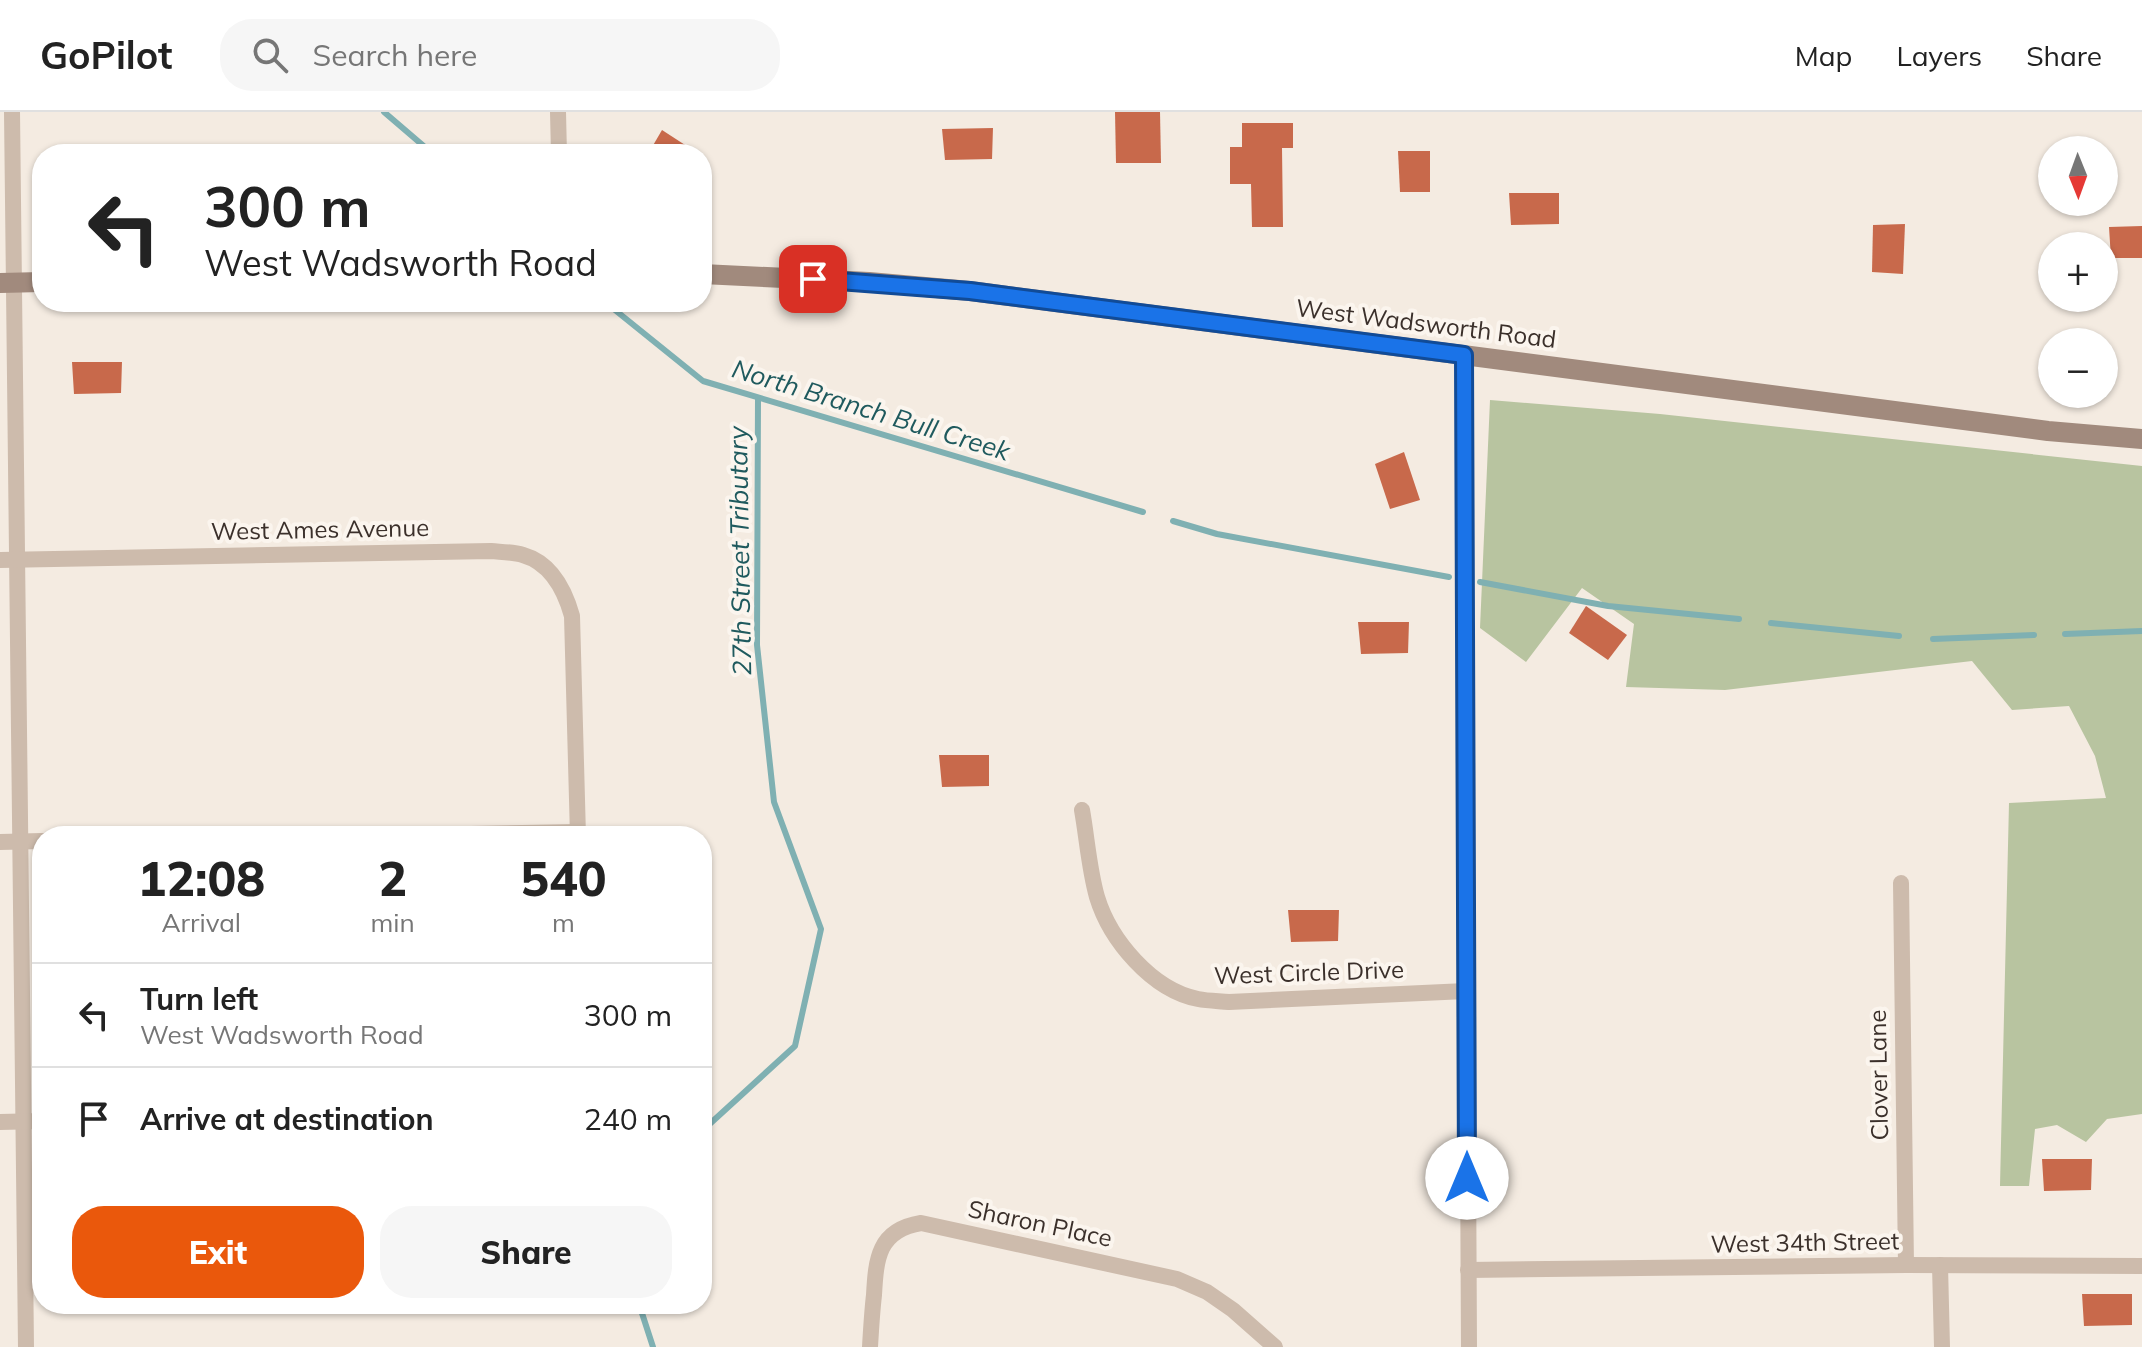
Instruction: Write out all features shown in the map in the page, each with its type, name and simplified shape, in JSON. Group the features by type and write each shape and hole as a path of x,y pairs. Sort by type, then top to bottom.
{"main road":[{"name":"West Wadsworth Road","path":"712,274 869,282 970,291 2048,431 2142,439"},
{"path":"7,283 32,282"}],"street":[{"path":"12,112 7,283 18,560 26,1347"},
{"path":"558,112 559,144"},
{"path":"1464,355 1469,1347"},
{"name":"West Ames Avenue","path":"0,560 491,551 525,555 557,579 566,594 572,616 578,826"},
{"name":"West Circle Drive","path":"1082,810 1096,896 1107,922 1127,953 1146,972 1169,987 1196,999 1229,1002 1466,991"},
{"path":"0,842 32,841"},
{"name":"Clover Lane","path":"1901,883 1906,1265"},
{"path":"0,1122 32,1122"},
{"name":"Sharon Place","path":"870,1347 876,1260 895,1233 909,1225 921,1223 1177,1279 1207,1292 1233,1310 1275,1347"},
{"name":"West 34th Street","path":"1468,1270 1906,1265 2142,1266"},
{"path":"1940,1265 1942,1347"}],"green space":[{"path":"1490,400 1660,414 2142,466 2142,1114 2107,1119 2086,1142 2057,1125 2035,1129 2029,1186 2000,1186 2009,803 2106,798 2095,756 2069,706 2012,710 1972,661 1725,690 1626,687 1634,624 1582,588 1526,662 1480,628"}],"building":[{"path":"1115,112 1160,112 1161,163 1116,163"},
{"path":"1242,123 1293,123 1293,148 1282,148 1283,227 1252,227 1251,184 1230,184 1230,147 1242,147"},
{"path":"993,128 992,159 945,160 942,129"},
{"path":"662,130 684,144 654,144"},
{"path":"1398,151 1430,151 1430,192 1400,192"},
{"path":"1509,193 1559,193 1559,224 1511,225"},
{"path":"1905,224 1903,274 1872,272 1873,225"},
{"path":"2142,226 2142,258 2118,258 2118,232 2109,232 2109,227"},
{"path":"72,362 122,362 121,393 74,394"},
{"path":"1404,452 1420,500 1390,509 1375,464"},
{"path":"1586,606 1627,635 1608,660 1569,633"},
{"path":"1358,622 1409,622 1408,653 1361,654"},
{"path":"939,755 989,755 989,786 942,787"},
{"path":"1288,910 1339,910 1338,941 1291,942"},
{"path":"2042,1159 2092,1159 2091,1190 2044,1191"},
{"path":"2082,1294 2132,1294 2132,1325 2084,1326"}],"waterway":[{"name":"North Branch Bull Creek","path":"384,112 421,144"},
{"name":"North Branch Bull Creek","path":"617,312 703,381 1143,512"},
{"name":"27th Street Tributary","path":"712,1122 795,1046 821,929 774,802 757,645 758,398"},
{"name":"North Branch Bull Creek","path":"1173,521 1217,534 1449,577"},
{"name":"North Branch Bull Creek","path":"1480,582 1608,606 1739,619"},
{"name":"North Branch Bull Creek","path":"1771,623 1899,636"},
{"name":"North Branch Bull Creek","path":"2065,634 2142,631"},
{"name":"North Branch Bull Creek","path":"1933,639 2034,635"},
{"name":"27th Street Tributary","path":"642,1314 653,1347"}],"route":[{"path":"813,279 970,291 1464,355 1467,1178"}]}
